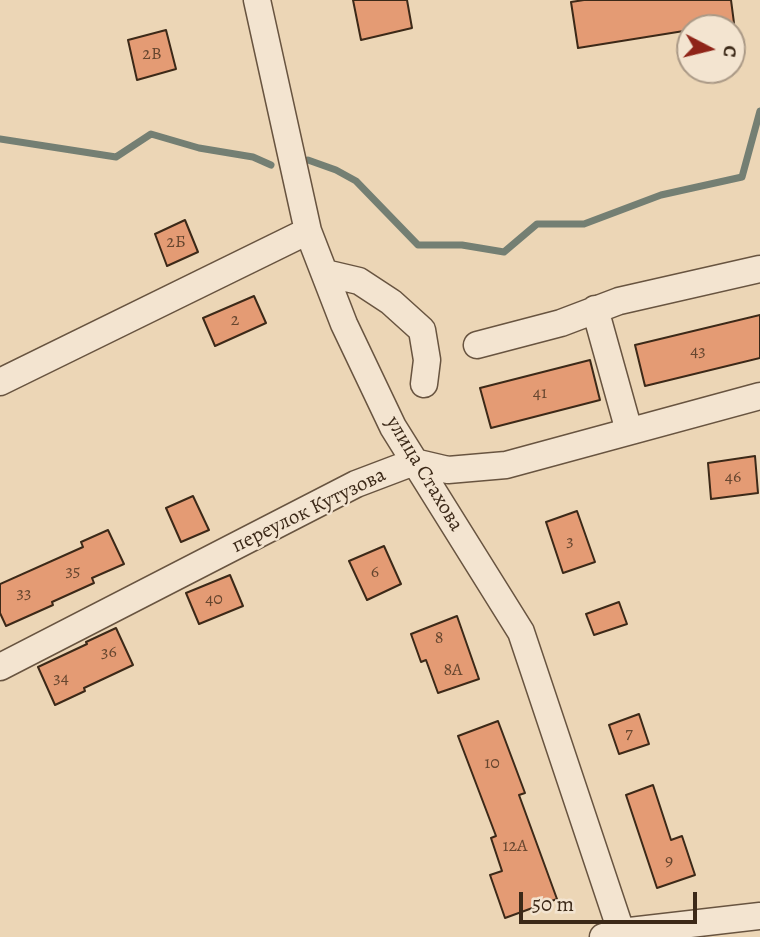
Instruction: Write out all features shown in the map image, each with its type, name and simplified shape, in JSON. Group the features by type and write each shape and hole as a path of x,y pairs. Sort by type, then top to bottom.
{"street":[{"name":"улица Стахова","path":"257,0 308,230 350,336 393,427 521,632 616,935"},
{"path":"0,382 308,230"},
{"path":"477,345 561,323 619,300 760,269"},
{"path":"325,273 359,281 391,302 422,330 427,360 424,384"},
{"path":"595,309 629,431"},
{"path":"414,462 448,470 506,465 760,396"},
{"name":"переулок Кутузова","path":"0,667 356,484 414,462"},
{"path":"616,935 760,916"}],"building":[{"path":"353,0 407,0 412,28 361,40"},
{"path":"731,0 733,14 676,14 676,32 578,48 571,2"},
{"path":"166,30 176,69 137,80 128,40"},
{"path":"185,220 198,252 167,266 155,234"},
{"path":"254,296 266,323 215,346 203,318"},
{"path":"760,315 760,358 645,386 635,345"},
{"path":"590,360 600,400 491,428 480,388"},
{"path":"755,456 758,493 711,499 708,463"},
{"path":"193,496 209,530 181,542 166,508"},
{"path":"577,511 595,562 563,573 546,522"},
{"path":"108,530 124,564 92,578 94,583 52,602 53,605 6,626 0,613 0,584 83,547 81,542"},
{"path":"384,546 401,584 367,600 349,561"},
{"path":"230,575 243,606 199,624 186,593"},
{"path":"619,602 627,624 594,635 586,614"},
{"path":"457,616 479,679 438,693 426,660 421,662 411,634"},
{"path":"116,628 133,665 55,705 38,667"},
{"path":"639,714 649,744 619,754 609,725"},
{"path":"498,721 525,793 519,795 557,899 505,918 490,875 502,871 491,838 496,836 458,736"},
{"path":"653,785 671,840 682,836 695,875 657,888 626,795"}],"waterway":[{"path":"308,160 356,181 418,245 462,245 504,252 537,224 584,224 661,195 742,177 760,111"},
{"path":"0,139 116,157 151,134 199,148 253,157 271,165"}]}
